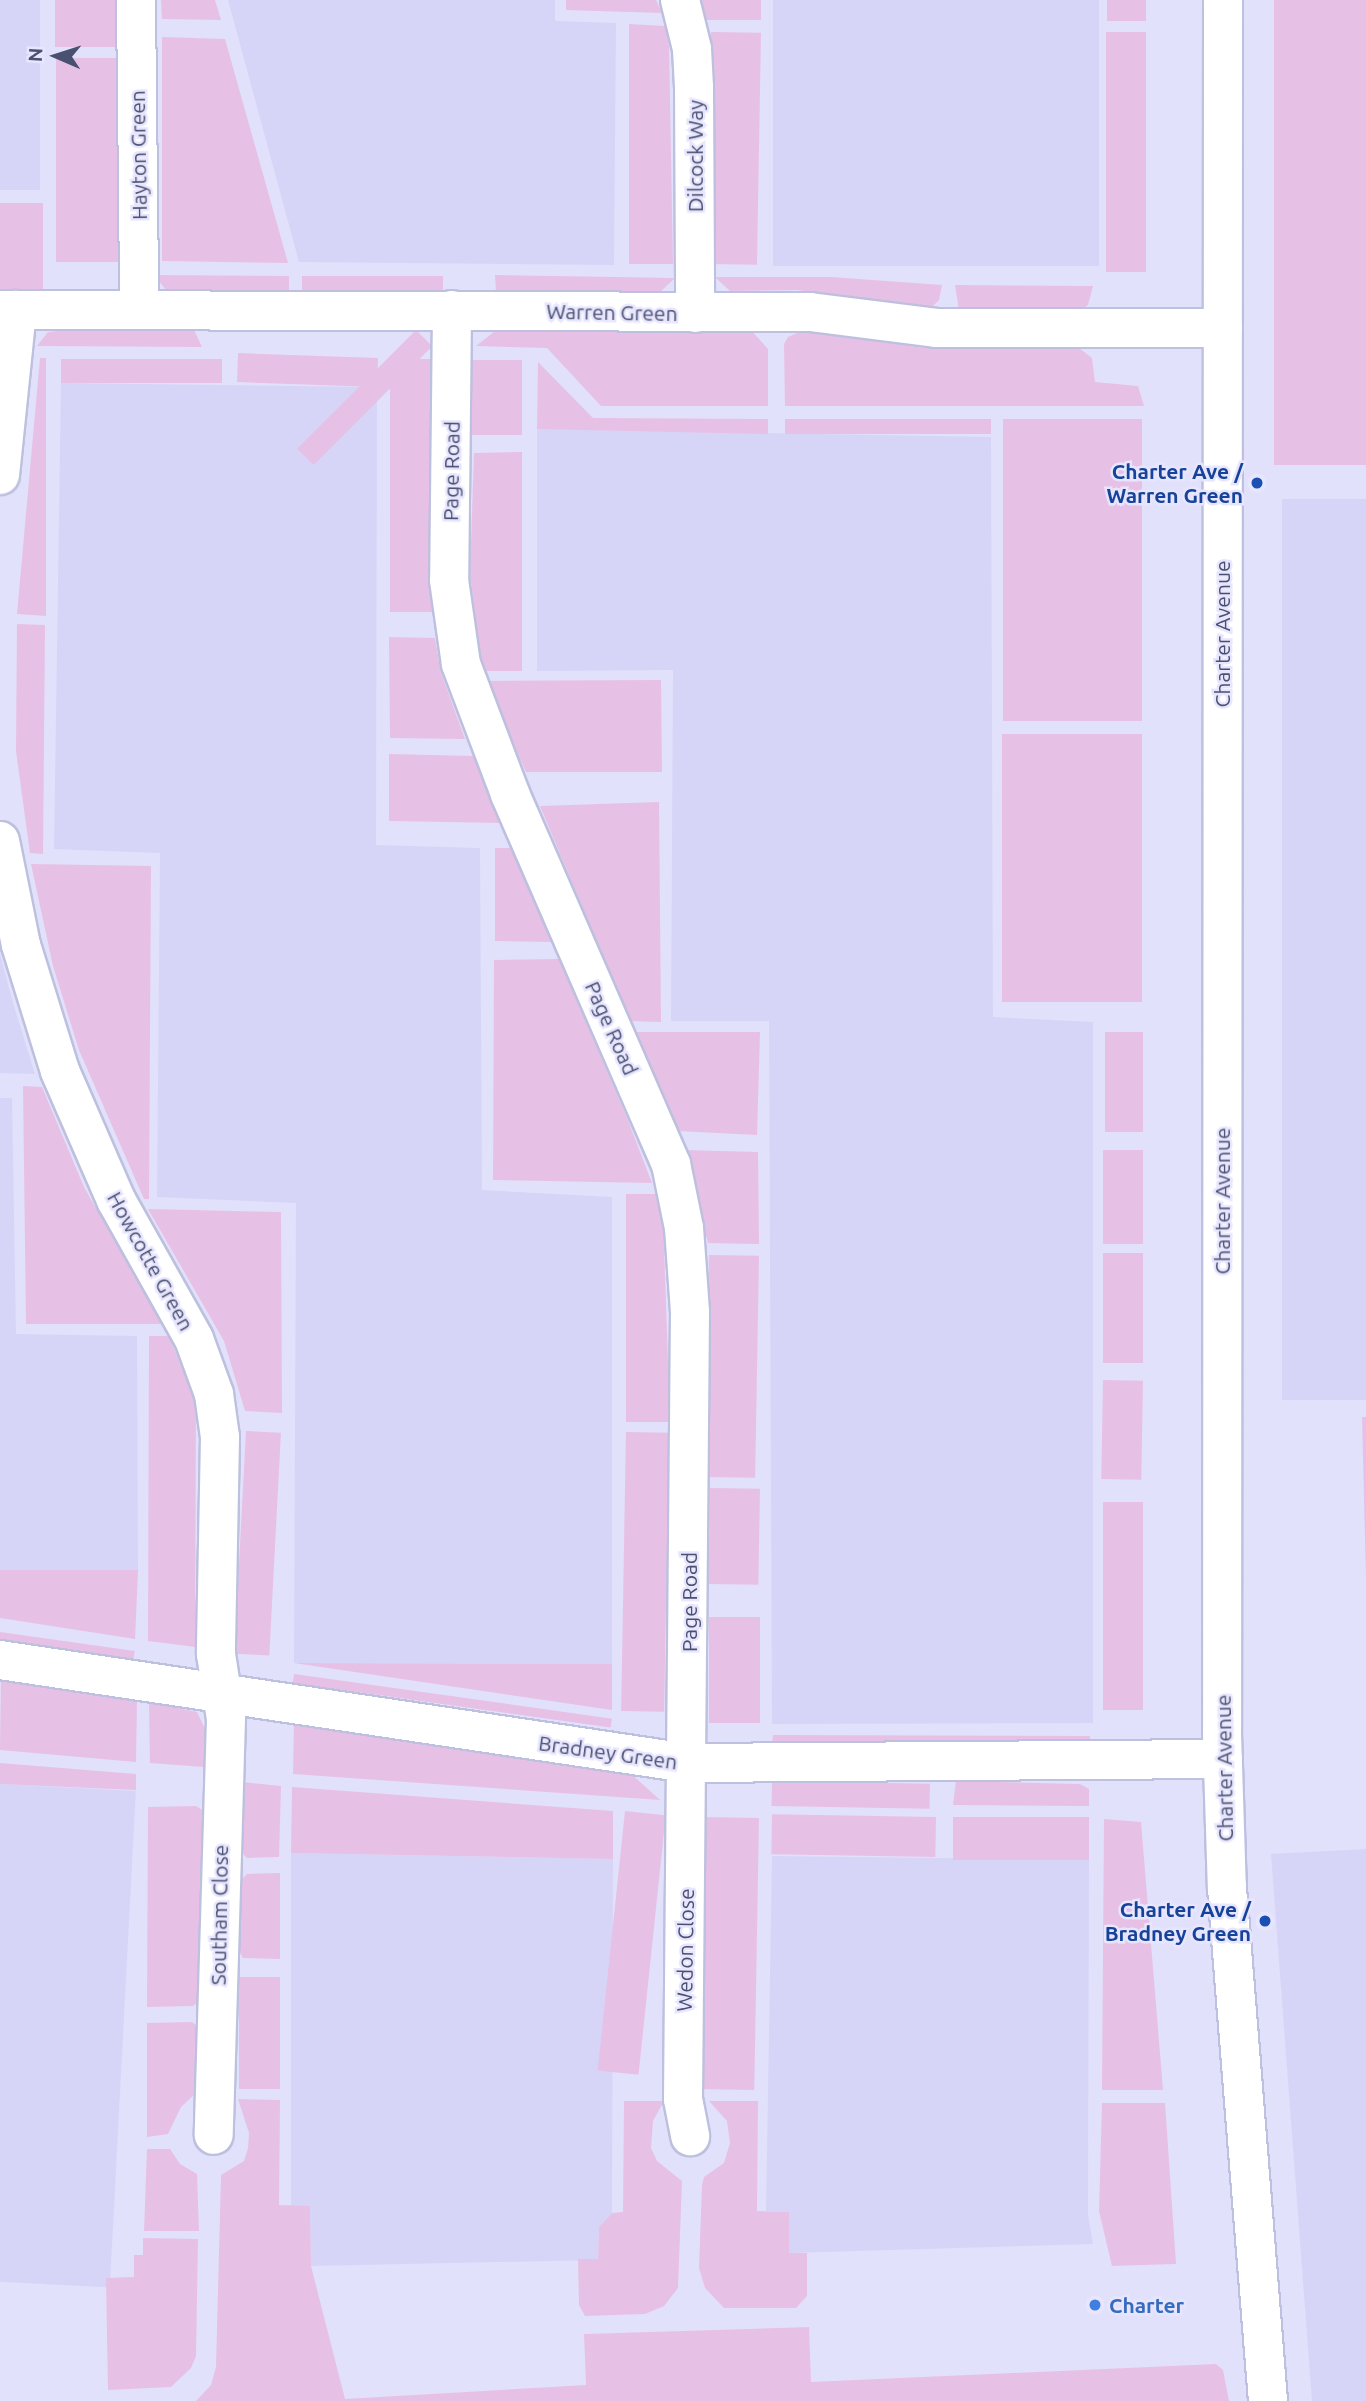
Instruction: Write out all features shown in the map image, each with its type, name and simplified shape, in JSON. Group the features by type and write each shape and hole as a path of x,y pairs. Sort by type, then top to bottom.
{"street":[{"name":"Hayton Green","path":"136,0 139,309"},
{"name":"Dilcock Way","path":"680,0 692,49 694,87 695,313"},
{"name":"Charter Avenue","path":"1223,0 1223,1759 1227,1888 1268,2401"},
{"name":"Warren Green","path":"8,310 810,312 936,328 1223,328"},
{"path":"0,475 8,310"},
{"name":"Page Road","path":"452,310 449,580 461,664 510,794 671,1164 684,1228 690,1312 687,1763"},
{"name":"Howcotte Green","path":"0,841 21,945 60,1071 116,1200 194,1339 214,1394 220,1437 216,1654 223,1695"},
{"name":"Bradney Green","path":"0,1660 687,1763 1223,1759"},
{"name":"Southam Close","path":"214,2135 223,1695"},
{"name":"Wedon Close","path":"687,1763 683,2099 691,2136"}],"shaded area":[{"path":"0,0 40,0 40,190 0,190"},
{"path":"55,0 119,0 119,47 55,47"},
{"path":"161,0 215,0 221,20 162,19"},
{"path":"228,0 555,0 555,21 616,23 614,265 299,262"},
{"path":"566,0 656,0 662,13 566,10"},
{"path":"702,0 761,0 761,20 702,20"},
{"path":"773,0 1099,0 1099,266 773,266"},
{"path":"1107,0 1146,0 1146,21 1107,21"},
{"path":"1274,0 1366,0 1366,465 1274,465"},
{"path":"629,24 665,26 669,46 673,264 629,264"},
{"path":"711,32 761,33 757,265 707,264"},
{"path":"1106,32 1146,32 1146,272 1106,272"},
{"path":"162,37 225,39 288,263 162,261"},
{"path":"56,58 121,58 121,262 56,262"},
{"path":"0,203 43,203 43,292 0,292"},
{"path":"154,275 289,276 289,292 176,292 166,290"},
{"path":"495,275 675,278 658,294 496,292"},
{"path":"302,276 443,276 443,293 302,293"},
{"path":"715,277 831,277 942,285 939,300 931,308 797,290 730,291"},
{"path":"955,285 1093,286 1088,305 1080,310 959,310"},
{"path":"750,329 768,349 768,406 601,406 547,348 476,346 495,331"},
{"path":"194,330 202,347 37,346 48,332"},
{"path":"416,330 432,346 313,465 297,449"},
{"path":"804,330 923,348 1079,348 1092,358 1095,382 1138,386 1144,406 785,406 784,344 788,337"},
{"path":"238,353 378,358 377,387 237,382"},
{"path":"40,358 46,358 46,616 17,614"},
{"path":"61,359 222,359 222,383 61,383"},
{"path":"390,359 433,359 433,612 390,612"},
{"path":"472,360 522,360 522,435 472,435"},
{"path":"538,362 593,418 768,419 768,434 537,429"},
{"path":"61,383 377,387 376,845 480,848 482,1190 612,1197 612,1664 294,1663 296,1203 157,1197 160,853 54,849"},
{"path":"785,419 991,419 991,434 785,434"},
{"path":"1003,419 1142,419 1142,721 1003,721"},
{"path":"537,429 991,437 993,1017 1093,1022 1093,1723 772,1724 769,1021 671,1021 673,670 537,671"},
{"path":"522,452 522,671 482,671 470,574 474,453"},
{"path":"1282,499 1366,499 1366,1400 1282,1400"},
{"path":"17,624 45,625 43,854 30,853 16,751"},
{"path":"389,637 435,638 441,673 465,739 390,738"},
{"path":"661,680 662,772 526,772 486,681"},
{"path":"1002,734 1142,734 1142,1002 1002,1002"},
{"path":"389,754 474,756 502,823 389,821"},
{"path":"659,802 661,1022 630,1021 540,806"},
{"path":"495,848 512,848 551,942 495,941"},
{"path":"31,864 151,866 149,1199 144,1199 79,1050 53,966"},
{"path":"0,954 13,1003 35,1074 0,1073"},
{"path":"559,959 652,1183 493,1180 494,960"},
{"path":"635,1032 760,1032 757,1135 677,1131"},
{"path":"1105,1032 1143,1032 1143,1132 1105,1132"},
{"path":"23,1086 42,1087 84,1187 162,1324 26,1324"},
{"path":"0,1098 12,1098 16,1334 137,1336 138,1570 0,1570"},
{"path":"683,1150 758,1152 759,1244 708,1243"},
{"path":"1103,1150 1143,1150 1143,1244 1103,1244"},
{"path":"626,1194 656,1194 663,1216 670,1422 626,1422"},
{"path":"148,1209 281,1212 282,1413 245,1411 224,1341"},
{"path":"1103,1253 1143,1253 1143,1363 1103,1363"},
{"path":"709,1255 759,1256 755,1478 705,1477"},
{"path":"149,1336 169,1336 196,1403 195,1647 148,1641"},
{"path":"1103,1380 1143,1381 1141,1480 1101,1479"},
{"path":"1362,1417 1366,1417 1366,1577"},
{"path":"246,1431 281,1433 269,1656 234,1654"},
{"path":"626,1432 669,1433 664,1712 621,1711"},
{"path":"710,1488 760,1489 758,1585 708,1584"},
{"path":"1103,1502 1143,1502 1143,1710 1103,1710"},
{"path":"0,1570 138,1570 135,1639 0,1618"},
{"path":"709,1617 760,1617 760,1723 709,1723"},
{"path":"0,1632 135,1651 133,1661 0,1642"},
{"path":"294,1663 612,1664 612,1710"},
{"path":"294,1674 612,1719 611,1728 293,1683"},
{"path":"1,1679 137,1700 136,1762 0,1750"},
{"path":"149,1702 197,1712 206,1731 204,1767 150,1763"},
{"path":"294,1723 628,1771 660,1800 293,1774"},
{"path":"773,1735 1090,1736 1090,1741 1079,1745 772,1743"},
{"path":"0,1763 136,1774 136,1790 0,1784"},
{"path":"772,1781 930,1784 930,1809 772,1806"},
{"path":"956,1781 1080,1784 1089,1789 1089,1806 953,1805"},
{"path":"242,1782 281,1786 279,1857 247,1858 240,1851"},
{"path":"0,1784 136,1791 110,2287 0,2282"},
{"path":"292,1787 613,1811 613,1859 291,1853"},
{"path":"196,1806 204,1811 201,2000 193,2006 147,2007 148,1807"},
{"path":"625,1811 666,1815 638,2075 598,2071"},
{"path":"772,1814 936,1817 935,1857 771,1854"},
{"path":"703,1817 759,1818 754,2090 698,2089"},
{"path":"953,1817 1089,1817 1089,1860 953,1860"},
{"path":"1104,1819 1141,1822 1163,2090 1102,2090"},
{"path":"1366,1849 1366,2401 1312,2401 1271,1854"},
{"path":"291,1853 613,1859 612,2213 599,2227 598,2260 311,2266 310,2206 291,2206"},
{"path":"772,1856 1089,1860 1088,2215 1093,2244 789,2253 789,2212 766,2211"},
{"path":"280,1873 280,1959 243,1958 239,1951 240,1881 247,1874"},
{"path":"239,1977 280,1977 280,2089 239,2089"},
{"path":"192,2022 201,2029 198,2091 181,2107 168,2134 147,2137 147,2023"},
{"path":"238,2099 280,2100 279,2205 310,2206 311,2266 345,2399 586,2385 584,2334 809,2327 811,2382 1216,2364 1223,2370 1229,2401 196,2401 211,2385 216,2367 221,2175 244,2161 248,2148 249,2133"},
{"path":"624,2101 664,2101 653,2121 651,2148 657,2161 682,2181 678,2288 664,2306 645,2314 585,2316 579,2305 578,2259 598,2259 599,2227 612,2213 623,2212"},
{"path":"709,2101 758,2101 757,2211 789,2212 789,2253 807,2253 807,2296 796,2308 724,2308 705,2288 699,2268 702,2185 704,2177 724,2163 730,2143 727,2121"},
{"path":"1102,2103 1165,2103 1176,2264 1112,2266 1099,2211"},
{"path":"147,2149 170,2149 180,2164 197,2174 199,2231 144,2231"},
{"path":"143,2238 198,2239 196,2356 191,2368 171,2387 108,2390 106,2278 134,2277 134,2255 143,2255"}],"place":[{"name":"Charter Ave / Warren Green","path":"1257,483"},
{"name":"Charter Ave / Bradney Green","path":"1265,1921"},
{"name":"Charter","path":"1095,2305"}]}
